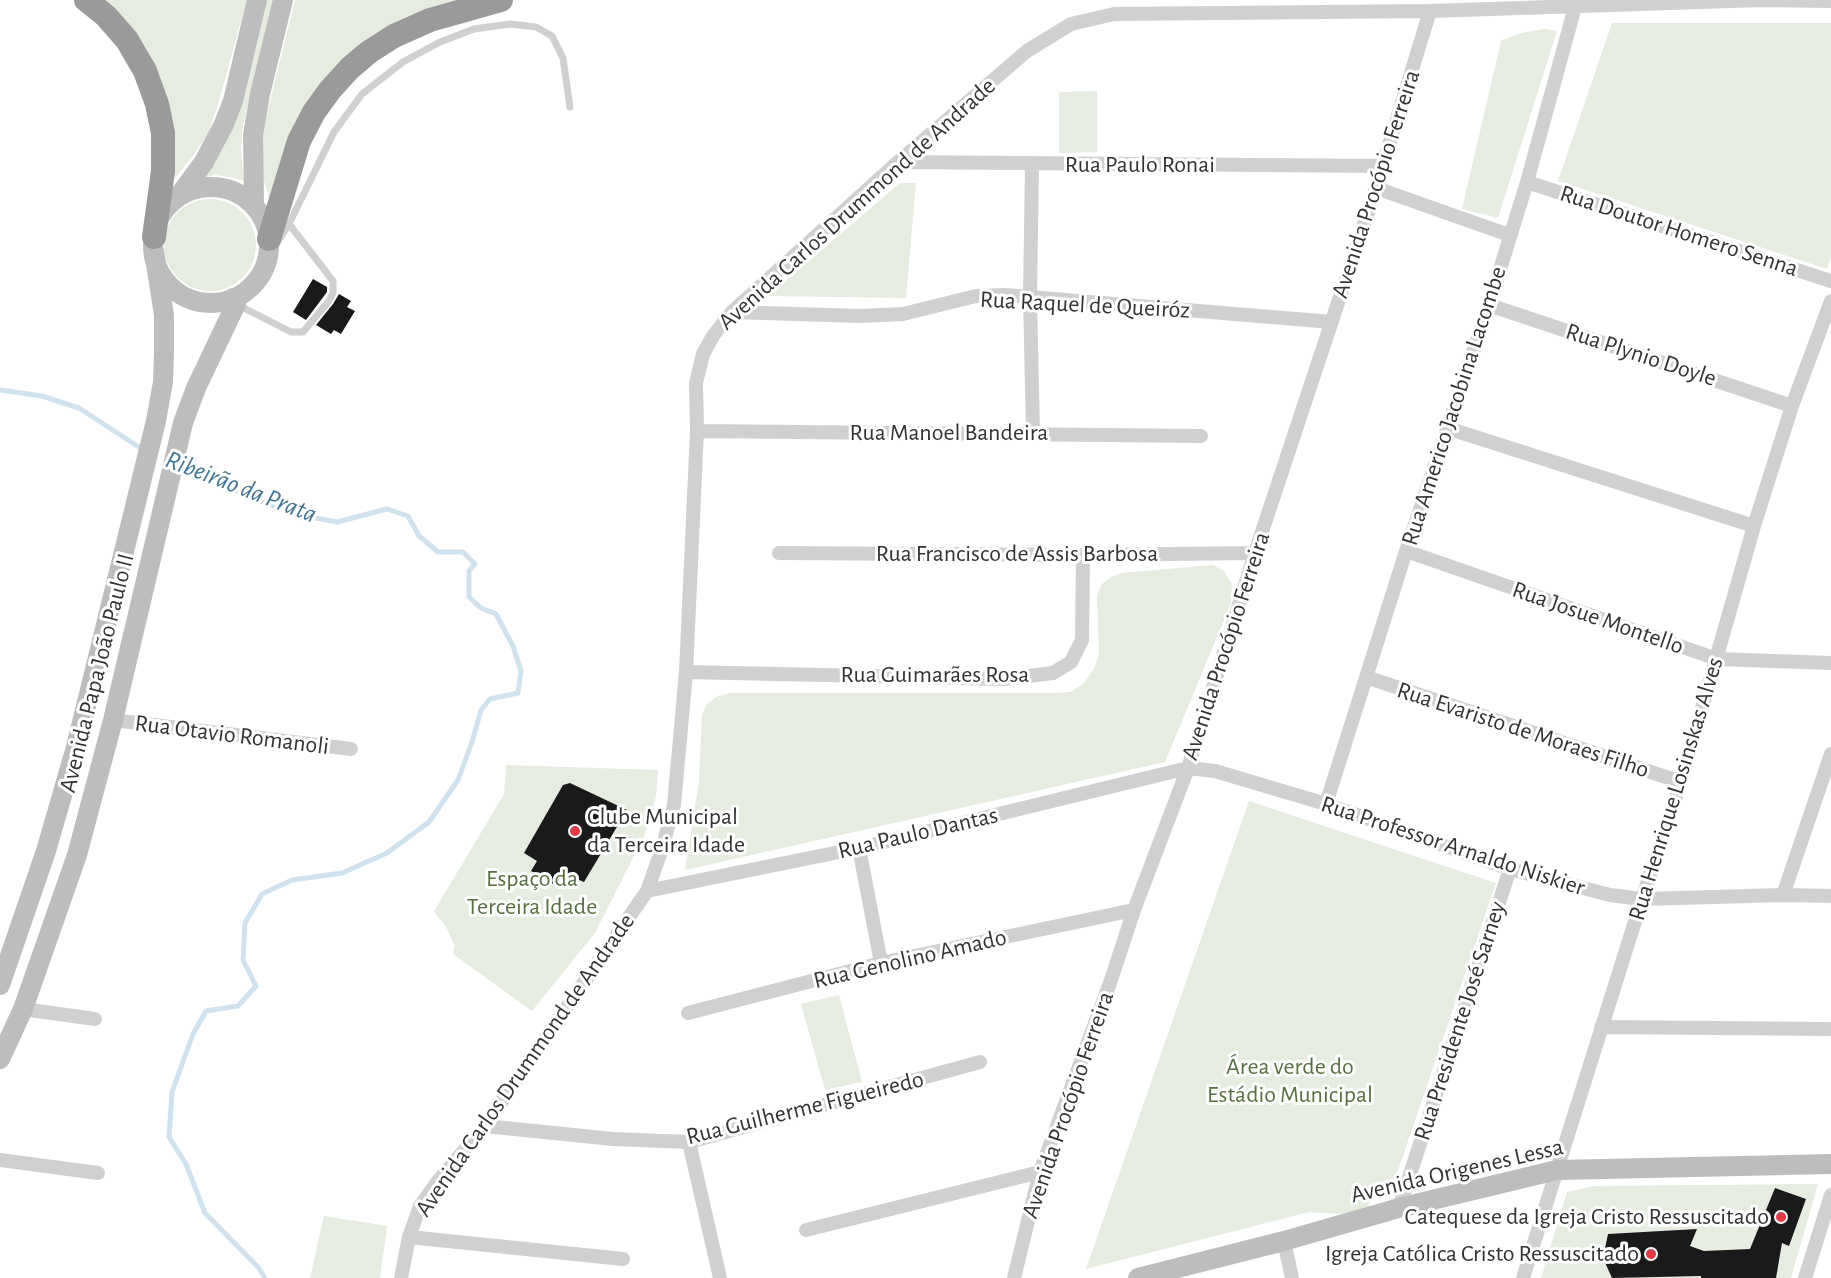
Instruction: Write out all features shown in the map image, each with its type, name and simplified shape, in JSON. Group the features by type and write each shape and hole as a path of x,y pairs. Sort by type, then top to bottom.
{"highway":[{"path":"86,0 106,16 127,40 145,71 158,104 163,133 163,171 154,244"},
{"path":"269,248 299,141 314,112 350,68 369,52 403,32 430,20 501,0"}],"street":[{"path":"178,197 193,190 209,187 226,188 242,195 254,205 265,221 269,248 262,274 235,301 198,301 182,294 168,283 158,268 154,244 158,222 166,208 178,197 204,162 224,124 236,89 257,0"},
{"path":"254,205 253,135 260,94 283,0"},
{"name":"Avenida Carlos Drummond de Andrade","path":"401,1278 409,1237 420,1206 485,1126 647,891 674,805 686,672 697,431 696,383 703,354 713,336 732,312 898,162 1027,51 1071,24 1114,14 1430,11 1761,0 1831,1"},
{"name":"Rua Americo Jacobina Lacombe","path":"1326,804 1406,551 1489,305 1527,182 1575,7"},
{"name":"Avenida Procópio Ferreira","path":"1014,1278 1040,1172 1110,983 1134,910 1188,768 1376,188 1430,11"},
{"name":"Rua Paulo Ronai","path":"898,162 1032,165 1383,166"},
{"path":"1032,165 1030,297 1033,433"},
{"name":"Rua Doutor Homero Senna","path":"1527,182 1831,280"},
{"path":"1376,188 1509,236"},
{"name":"Avenida Papa João Paulo II","path":"0,985 46,851 76,747 156,421 163,382 164,315 154,244"},
{"name":"Rua Raquel de Queiróz","path":"732,312 860,316 903,314 976,296 1005,295 1332,322"},
{"name":"Avenida Papa João Paulo II","path":"0,1059 23,1009 77,855 113,720 183,423 195,388 235,301"},
{"name":"Rua Henrique Losinskas Alves","path":"1522,1278 1681,782 1754,526 1792,406 1831,301"},
{"name":"Rua Plynio Doyle","path":"1489,305 1792,406"},
{"path":"1447,428 1754,526"},
{"name":"Rua Manoel Bandeira","path":"697,431 1201,435"},
{"name":"Rua Josue Montello","path":"1406,551 1717,659 1831,663"},
{"name":"Rua Francisco de Assis Barbosa","path":"779,553 1083,555 1256,553"},
{"name":"Rua Guimarães Rosa","path":"686,672 1004,679 1053,673 1071,662 1082,640 1083,555"},
{"name":"Rua Evaristo de Moraes Filho","path":"1366,677 1681,782"},
{"name":"Rua Otavio Romanoli","path":"113,720 351,749"},
{"path":"1783,895 1831,754"},
{"name":"Rua Professor Arnaldo Niskier","path":"1188,768 1215,771 1326,804 1510,869 1610,895 1642,899 1831,896"},
{"name":"Rua Paulo Dantas","path":"647,891 860,848 1188,768"},
{"path":"860,848 881,963"},
{"name":"Rua Presidente José Sarney","path":"1399,1208 1510,869"},
{"name":"Rua Genolino Amado","path":"688,1013 881,963 1134,910"},
{"path":"23,1009 95,1019"},
{"path":"1601,1027 1831,1029"},
{"name":"Rua Guilherme Figueiredo","path":"485,1126 614,1139 689,1142 980,1062"},
{"path":"689,1142 720,1278"},
{"path":"0,1160 98,1173"},
{"name":"Avenida Origenes Lessa","path":"1138,1278 1284,1241 1399,1208 1557,1170 1831,1164"},
{"path":"806,1230 1040,1172"},
{"path":"1805,1278 1831,1195"},
{"path":"409,1237 623,1259"},
{"path":"1284,1241 1292,1278"}],"lane":[{"path":"269,248 288,224 334,132 362,94 404,62 440,42 474,29 510,24 536,27 552,36 563,58 570,107"},
{"path":"235,301 291,332 303,332 329,301 333,293 333,281 288,224"}],"green space":[{"path":"103,0 247,0 208,133 171,183 174,163"},
{"path":"267,0 273,0 243,125 241,150 244,181 215,175 199,179 245,92"},
{"path":"295,0 470,0 354,53 272,206 263,178 262,143 265,121"},
{"path":"1612,23 1831,23 1831,257 1827,269 1558,181"},
{"path":"1544,29 1557,31 1498,218 1462,209 1501,41 1521,33"},
{"path":"1097,91 1097,152 1059,153 1059,92"},
{"path":"900,183 916,183 906,298 768,296"},
{"path":"210,199 228,203 242,213 252,227 256,245 252,263 242,277 228,287 210,291 192,287 178,277 168,263 164,245 168,227 178,213 192,203"},
{"path":"1213,565 1224,571 1232,584 1231,603 1165,762 685,870 699,781 702,715 707,704 716,697 729,693 1070,692 1083,684 1094,669 1099,654 1097,596 1102,584 1122,573"},
{"name":"Espaço da Terceira Idade","path":"506,765 658,770 656,796 645,834 595,933 532,1011 453,954 455,946 446,927 434,911 504,794"},
{"name":"Área verde do Estádio Municipal","path":"1249,801 1496,883 1391,1191 1372,1196 1368,1207 1362,1211 1338,1214 1309,1212 1086,1269"},
{"path":"839,995 862,1082 825,1090 801,1004"},
{"path":"1818,1184 1791,1278 1541,1278 1567,1192 1594,1186"},
{"path":"324,1216 387,1226 380,1278 310,1278"}],"building":[{"path":"313,279 327,287 327,292 306,320 293,312"},
{"path":"339,294 351,301 347,307 355,311 341,334 334,330 331,334 316,325"},
{"name":"Clube Municipal da Terceira Idade","path":"570,783 627,810 584,882 565,874 558,887 531,871 537,861 524,853 563,785"},
{"path":"1775,1188 1806,1199 1789,1246 1782,1243 1776,1278 1701,1278 1701,1276 1612,1278 1603,1258 1608,1234 1697,1229 1690,1246 1704,1251 1750,1249"}],"waterway":[{"name":"Ribeirão da Prata","path":"0,390 42,396 79,408 145,451"},
{"name":"Ribeirão da Prata","path":"178,465 260,501 300,515 337,522 387,509 408,516 419,536 438,552 463,552 475,564 469,571 469,597 481,608 496,614 513,646 521,671 518,693 490,699 481,710 458,780 429,822 387,853 342,873 292,880 262,894 245,923 243,960 256,986 238,1006 206,1011 193,1034 172,1092 169,1137 186,1164 205,1213 258,1267 265,1278"}],"place":[{"name":"Clube Municipal da Terceira Idade","path":"575,831"},
{"name":"Catequese da Igreja Cristo Ressuscitado","path":"1781,1217"},
{"name":"Igreja Católica Cristo Ressuscitado","path":"1651,1254"}]}
